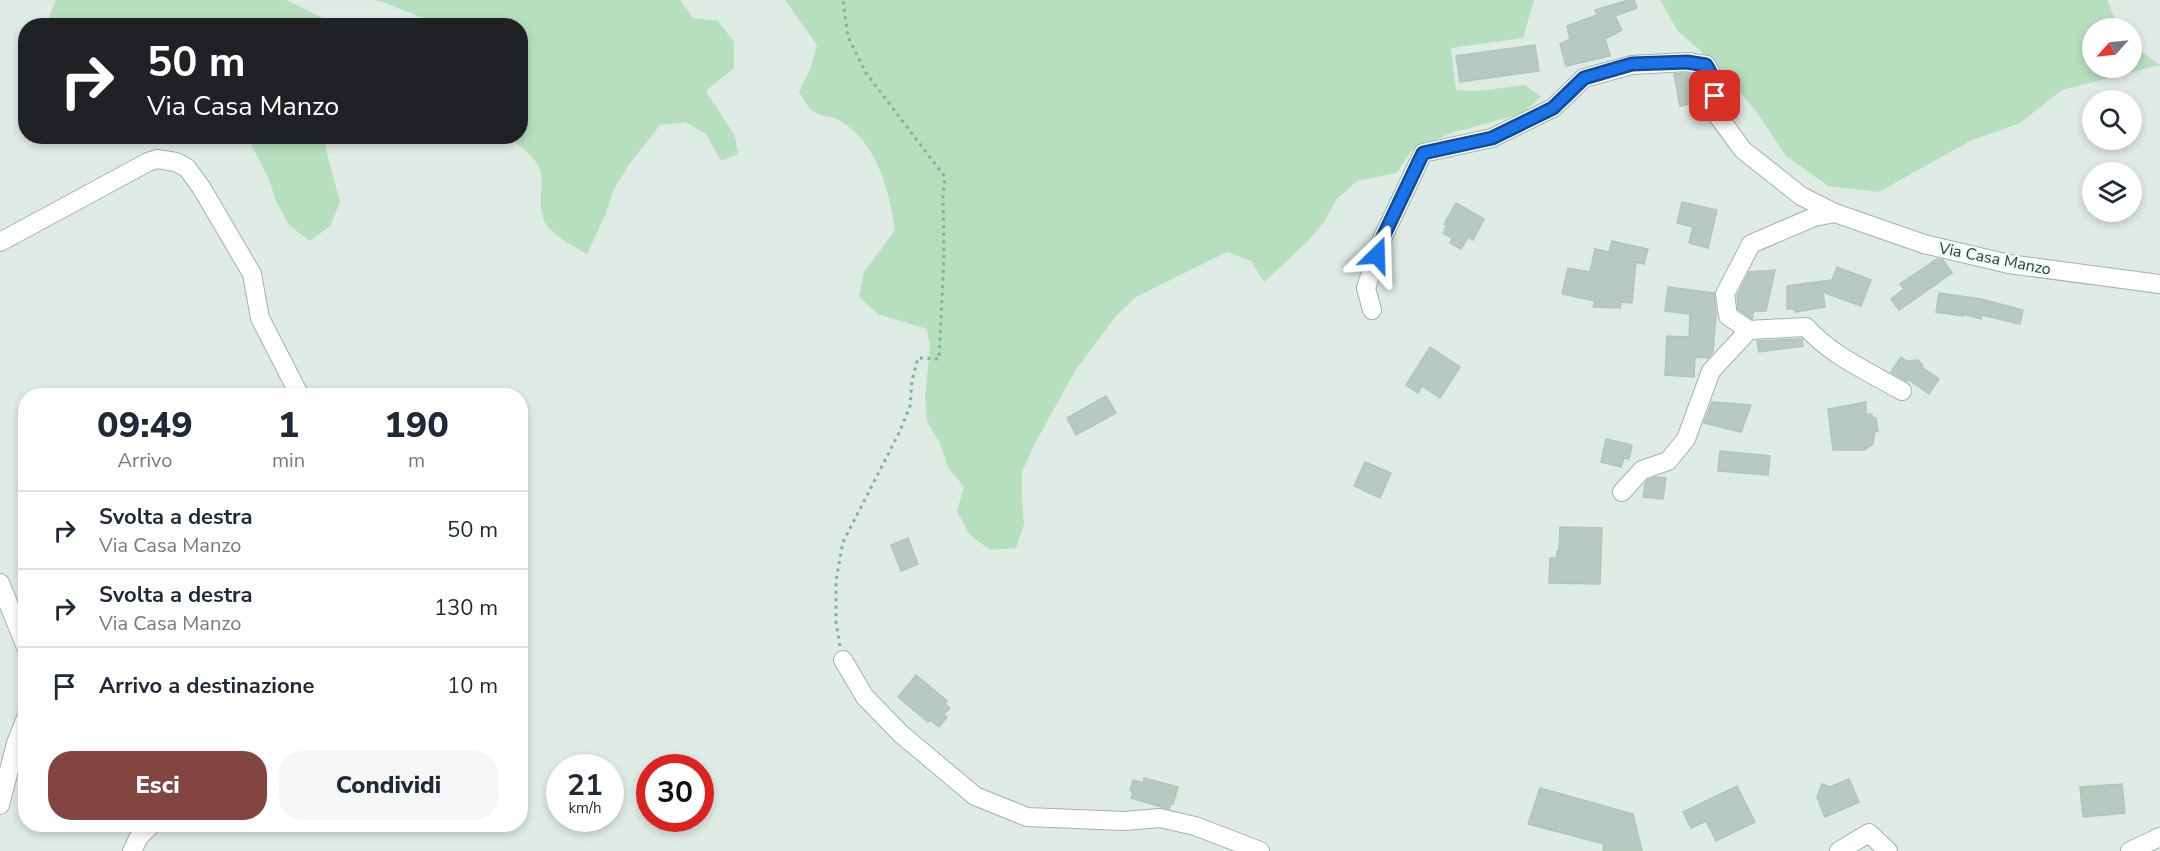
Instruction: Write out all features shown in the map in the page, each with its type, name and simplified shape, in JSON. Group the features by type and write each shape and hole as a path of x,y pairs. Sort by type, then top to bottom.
{"street":[{"name":"Via Casa Manzo","path":"1372,310 1366,288 1382,239 1423,153 1492,138 1553,108 1584,78 1632,64 1687,62 1706,65 1715,81 1715,112 1743,150 1801,196 1835,213 1924,244 2009,264 2160,284"},
{"path":"0,242 148,162 158,159 176,162 187,168 201,187 252,274 260,318 296,388"},
{"path":"1835,213 1814,217 1750,244 1725,294 1728,316 1749,330 1806,327 1818,341 1902,391"},
{"path":"1622,492 1642,470 1668,461 1686,439 1711,371 1749,330"},
{"path":"0,583 18,627"},
{"path":"843,660 865,697 901,734 975,796 1027,817 1124,821 1160,818 1195,826 1260,851"},
{"path":"0,804 18,738"},
{"path":"132,851 144,832"},
{"path":"1839,851 1869,833 1888,851"},
{"path":"2130,851 2160,837"}],"path":[{"path":"843,0 848,37 866,73 945,177 939,359 918,358 912,380 910,406 900,431 843,542 836,580 836,622 843,660"}],"green space":[{"path":"56,0 286,0 323,18 49,18"},
{"path":"373,0 680,0 693,18 718,21 734,42 734,68 706,91 735,136 738,154 721,161 706,134 685,122 660,125 628,166 614,189 606,213 587,254 559,237 546,224 541,211 542,179 539,167 517,144 528,144 528,18 423,18"},
{"path":"785,0 1534,0 1523,38 1451,48 1456,90 1478,91 1525,85 1541,97 1521,114 1451,133 1411,151 1397,173 1357,181 1337,199 1324,222 1308,241 1264,282 1251,261 1227,252 1136,297 1116,316 1075,371 1033,447 1022,472 1024,524 1016,548 990,550 969,534 957,511 964,487 948,467 940,443 927,421 925,396 930,347 927,329 878,314 859,297 864,272 895,230 889,199 879,168 863,141 839,120 813,111 799,92 810,70 817,45"},
{"path":"1660,0 2107,0 2115,18 2082,18 2082,78 2109,78 2062,90 2020,123 1970,141 1879,192 1828,186 1786,156 1758,114 1725,73 1678,31"},
{"path":"2142,52 2160,65 2142,70"},
{"path":"251,144 326,144 340,202 330,226 310,241 289,225 276,201 268,177"}],"building":[{"path":"1634,0 1637,8 1615,16 1622,30 1605,39 1610,56 1566,66 1560,44 1570,39 1567,26 1597,15 1595,10"},
{"path":"1535,45 1539,71 1460,82 1456,56"},
{"path":"1674,74 1699,75 1704,101 1680,106"},
{"path":"1682,202 1717,210 1708,248 1689,243 1693,227 1677,223"},
{"path":"1456,203 1484,219 1473,240 1468,237 1461,249 1450,243 1452,238 1443,233 1447,225 1444,224"},
{"path":"1612,241 1648,249 1644,264 1636,262 1632,303 1621,302 1620,308 1593,307 1595,301 1562,294 1568,268 1590,272 1595,249 1609,252"},
{"path":"1937,259 1943,260 1952,273 1899,310 1891,299 1904,289 1900,284"},
{"path":"1837,267 1871,280 1861,306 1823,292 1825,307 1795,312 1795,309 1787,309 1787,286 1832,280"},
{"path":"1775,270 1766,311 1754,311 1752,319 1738,309 1737,296 1749,272"},
{"path":"1668,287 1714,293 1716,314 1713,352 1708,358 1695,357 1694,377 1665,375 1667,336 1689,337 1690,314 1665,311"},
{"path":"1939,293 1981,299 2023,310 2020,324 1982,315 1981,319 1963,314 1963,316 1936,312"},
{"path":"1802,339 1803,346 1759,352 1757,341"},
{"path":"1430,347 1460,367 1440,398 1422,386 1418,393 1406,385"},
{"path":"1901,357 1907,361 1918,360 1923,368 1939,379 1929,394 1908,379 1907,381 1891,372"},
{"path":"1106,396 1116,413 1076,435 1067,418"},
{"path":"1712,402 1751,405 1741,432 1704,423"},
{"path":"1866,402 1866,414 1872,414 1872,417 1876,418 1878,431 1875,431 1873,444 1864,450 1833,450 1828,409"},
{"path":"1606,439 1632,445 1629,459 1624,458 1621,467 1601,462"},
{"path":"1720,451 1770,456 1768,475 1718,471"},
{"path":"1365,462 1391,473 1380,498 1354,486"},
{"path":"1656,477 1666,478 1663,499 1643,497 1645,484"},
{"path":"1560,527 1602,528 1600,584 1549,583 1550,558 1557,558"},
{"path":"908,538 918,564 901,571 891,545"},
{"path":"916,675 947,701 945,704 950,708 944,714 947,717 939,727 930,720 928,722 898,697"},
{"path":"1144,778 1178,787 1173,804 1171,803 1169,809 1131,798 1133,792 1130,790 1133,780 1143,783"},
{"path":"1849,779 1859,802 1825,817 1817,797 1822,784 1830,787"},
{"path":"2122,784 2125,813 2083,817 2080,787"},
{"path":"1737,786 1755,822 1716,841 1706,821 1691,828 1683,812"},
{"path":"1540,788 1633,814 1642,851 1603,851 1604,844 1528,824"}],"route":[{"path":"1377,255 1382,239 1423,153 1492,138 1553,108 1584,78 1632,64 1687,62 1706,65 1715,81 1715,96"}]}
